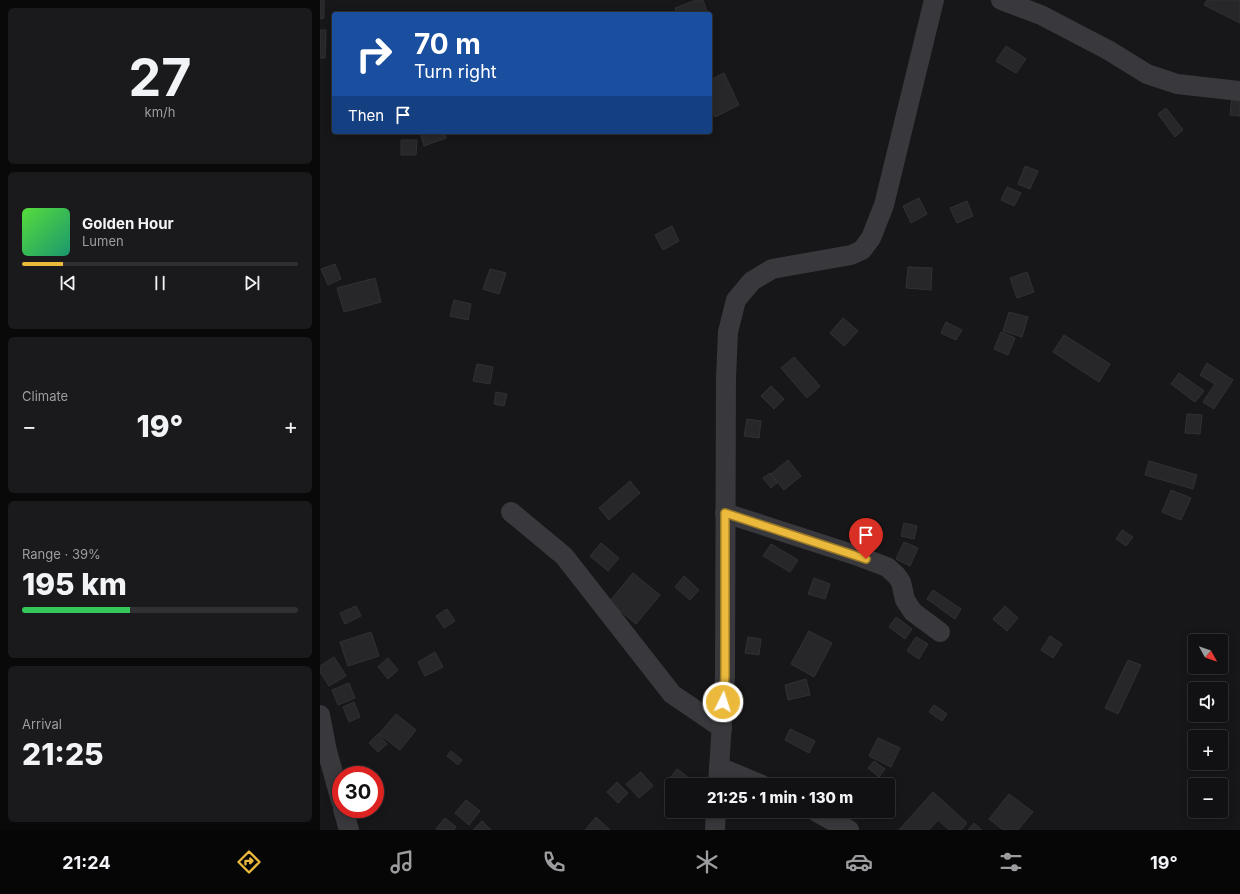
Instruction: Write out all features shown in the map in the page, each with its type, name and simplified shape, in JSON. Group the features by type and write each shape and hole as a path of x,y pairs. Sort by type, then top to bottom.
{"street":[{"path":"719,776 725,676 726,378 728,332 736,300 752,281 772,269 851,255 862,250 871,238 884,205 934,0"},
{"path":"1001,0 1041,15 1108,50 1148,74 1177,84 1240,90"},
{"path":"511,512 564,556 672,694 722,728"},
{"path":"725,513 855,555 887,568 896,575 901,582 905,600 913,612 940,632"},
{"path":"320,714 332,766"},
{"path":"346,818 349,830"},
{"path":"715,830 716,818"},
{"path":"828,818 849,830"}],"building":[{"path":"320,0 324,0 324,18 320,19"},
{"path":"696,0 703,0 707,12 676,12 675,8"},
{"path":"1207,0 1240,0 1240,23 1204,5"},
{"path":"320,30 326,30 325,58 320,58"},
{"path":"1006,46 1026,59 1016,73 996,61"},
{"path":"724,73 739,105 715,117 712,111 712,79"},
{"path":"1232,95 1240,96 1240,116 1230,115"},
{"path":"1166,108 1183,130 1175,137 1158,114"},
{"path":"421,134 445,134 446,138 424,146"},
{"path":"401,140 417,140 416,155 401,155"},
{"path":"1025,166 1038,171 1030,189 1018,184"},
{"path":"1007,187 1021,193 1014,206 1001,200"},
{"path":"919,198 927,214 911,223 903,206"},
{"path":"967,201 973,216 957,223 950,208"},
{"path":"672,226 679,241 663,250 655,235"},
{"path":"335,264 341,279 328,285 321,269"},
{"path":"908,267 932,268 931,290 906,288"},
{"path":"490,269 506,273 499,294 483,289"},
{"path":"1027,272 1034,292 1017,298 1010,278"},
{"path":"375,278 381,302 344,312 337,288"},
{"path":"454,300 471,304 468,320 450,316"},
{"path":"1009,312 1028,317 1022,337 1003,331"},
{"path":"843,318 858,331 844,346 830,333"},
{"path":"946,322 962,330 956,340 941,333"},
{"path":"1001,332 1015,338 1008,355 994,349"},
{"path":"1064,335 1110,364 1099,382 1053,352"},
{"path":"794,357 820,386 807,398 781,368"},
{"path":"1207,363 1233,380 1214,409 1203,402 1215,384 1200,375"},
{"path":"477,364 493,367 490,384 473,381"},
{"path":"1179,373 1204,391 1195,402 1171,384"},
{"path":"771,386 784,399 774,409 761,396"},
{"path":"496,392 507,394 504,406 494,404"},
{"path":"1187,414 1202,415 1200,434 1185,433"},
{"path":"747,419 761,421 759,438 744,436"},
{"path":"788,460 801,476 784,490 771,474"},
{"path":"1149,461 1197,475 1193,489 1145,475"},
{"path":"770,473 777,483 771,488 763,478"},
{"path":"630,481 640,493 609,520 599,508"},
{"path":"1171,490 1191,498 1181,520 1162,512"},
{"path":"904,523 917,526 914,539 901,536"},
{"path":"1122,530 1133,537 1126,546 1116,539"},
{"path":"904,542 918,548 910,566 896,559"},
{"path":"601,543 619,558 608,571 590,556"},
{"path":"771,544 798,560 790,572 763,556"},
{"path":"633,573 660,595 636,624 609,602"},
{"path":"684,576 699,590 690,600 675,587"},
{"path":"814,578 830,584 825,599 808,594"},
{"path":"933,590 961,609 955,619 927,599"},
{"path":"356,606 361,616 345,624 340,613"},
{"path":"1005,606 1018,618 1007,631 993,619"},
{"path":"447,609 455,621 444,628 436,616"},
{"path":"896,617 912,629 905,639 889,627"},
{"path":"809,631 832,643 814,677 791,664"},
{"path":"371,632 379,656 348,666 340,642"},
{"path":"1050,636 1062,644 1053,658 1041,650"},
{"path":"748,637 761,639 759,655 745,653"},
{"path":"916,637 928,644 919,659 907,651"},
{"path":"435,652 443,667 425,676 418,662"},
{"path":"334,657 346,676 329,686 320,672 320,666"},
{"path":"388,658 398,670 388,679 378,667"},
{"path":"1128,660 1141,665 1118,714 1105,708"},
{"path":"806,679 810,695 788,700 785,685"},
{"path":"349,683 355,698 338,705 332,690"},
{"path":"354,702 360,717 349,722 343,707"},
{"path":"934,705 947,714 942,721 929,712"},
{"path":"396,714 416,730 400,750 379,734"},
{"path":"790,729 815,741 809,753 785,740"},
{"path":"378,734 387,744 378,752 369,743"},
{"path":"878,738 900,748 891,767 869,756"},
{"path":"451,751 462,760 458,765 447,756"},
{"path":"874,761 885,769 879,777 868,768"},
{"path":"677,769 689,778 670,778"},
{"path":"641,772 653,786 639,798 626,784"},
{"path":"617,782 628,793 618,803 607,792"},
{"path":"933,792 967,823 961,830 949,830 938,820 929,830 899,830"},
{"path":"1009,794 1033,812 1018,830 1003,830 989,819"},
{"path":"466,800 480,811 469,825 455,813"},
{"path":"596,817 610,830 585,830"},
{"path":"445,818 456,827 454,830 436,829"},
{"path":"482,821 491,830 473,830"},
{"path":"974,823 982,830 968,830"}],"route":[{"path":"723,702 725,676 725,513 866,559"}]}
